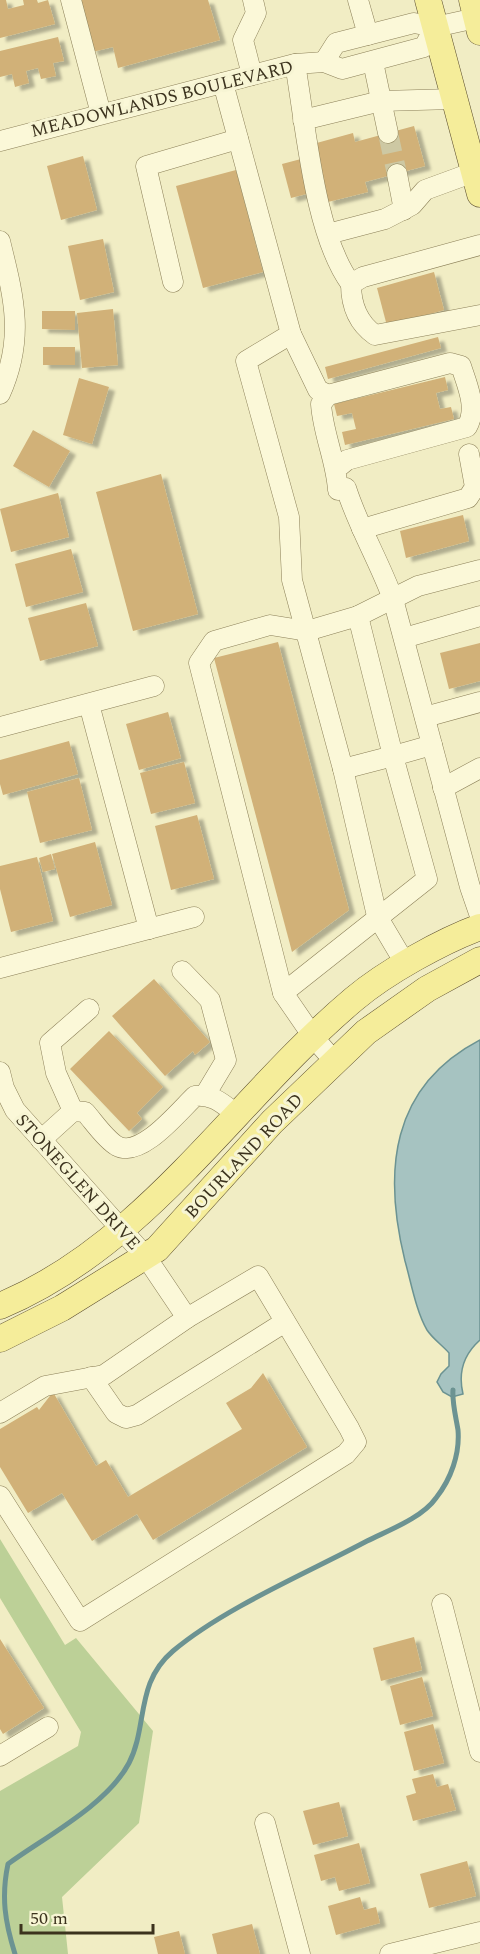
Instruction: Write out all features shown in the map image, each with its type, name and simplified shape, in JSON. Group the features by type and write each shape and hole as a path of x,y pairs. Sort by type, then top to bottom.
{"main road":[{"path":"428,0 477,183"},
{"name":"BOURLAND ROAD","path":"0,1306 23,1296 68,1270 120,1231 165,1191 236,1114 355,998 406,965 480,927"},
{"name":"BOURLAND ROAD","path":"0,1339 33,1324 157,1249 272,1122 366,1032 427,989 480,960"}],"street":[{"path":"71,0 101,114"},
{"path":"252,75 243,40 256,13 253,0"},
{"path":"358,0 368,35"},
{"path":"324,62 336,44 414,23 435,27 476,17"},
{"name":"MEADOWLANDS BOULEVARD","path":"0,141 295,64 324,62 342,69 373,62 424,47 435,27"},
{"path":"373,62 388,133"},
{"path":"295,64 303,120 328,234 339,267 351,284 351,297 357,316 375,335 480,315"},
{"path":"223,82 291,334 318,390 328,395"},
{"path":"303,120 381,101 454,99"},
{"path":"173,282 146,166 238,139"},
{"path":"397,174 404,210"},
{"path":"328,234 385,219 412,206 425,190 477,183"},
{"path":"0,241 14,296 17,327 11,363 0,394"},
{"path":"351,284 363,277 480,245"},
{"path":"291,334 246,361 290,517 292,580 343,769 377,916 406,965"},
{"path":"362,528 468,498 476,487 471,399 461,366 450,363 328,395 321,404 322,428 342,489 362,528 376,555 393,598 444,788 472,863 480,916"},
{"path":"336,469 346,460 457,432 467,427 472,418"},
{"path":"335,1062 314,1038 283,993 199,663 214,641 270,625 307,631 358,616 418,586 480,570"},
{"path":"283,993 377,916 427,879 358,616"},
{"path":"404,638 480,616"},
{"path":"0,727 154,686"},
{"path":"425,717 480,702"},
{"path":"89,704 149,929"},
{"path":"343,769 432,745"},
{"path":"444,788 480,768"},
{"path":"0,968 194,917"},
{"path":"182,971 210,1000 226,1060 205,1095"},
{"path":"73,1111 56,1073 50,1043 89,1009"},
{"name":"STONEGLEN DRIVE","path":"0,1072 12,1105 120,1231 146,1257 187,1318"},
{"path":"41,1140 73,1111 84,1112 117,1146 129,1148 146,1143 195,1096 205,1095 216,1099 236,1114"},
{"path":"0,1413 45,1386 104,1375 187,1318 258,1276 350,1428 356,1442 346,1454 80,1621 0,1496"},
{"path":"91,1377 116,1413 126,1418 137,1415 285,1322"},
{"path":"442,1604 480,1752"},
{"path":"0,1756 48,1727"},
{"path":"265,1823 300,1954"},
{"path":"390,1954 480,1932"}],"green space":[{"path":"0,1539 65,1645 76,1638 153,1731 139,1823 62,1897 68,1954 0,1954 0,1791 78,1746 81,1732 0,1598"}],"water":[{"path":"480,1040 480,1340 469,1352 463,1365 461,1379 463,1394 452,1397 443,1392 437,1382 449,1366 449,1353 429,1333 423,1322 405,1261 398,1228 395,1164 400,1135 411,1107 427,1082 450,1059"}],"building":[{"path":"0,0 6,0 8,9 24,5 23,0 37,0 38,3 48,0 55,24 0,38"},
{"path":"79,0 208,0 220,40 118,68 113,47 92,52"},
{"path":"58,37 64,61 53,63 56,76 41,79 38,68 26,71 29,83 15,87 12,74 0,77 0,51"},
{"path":"414,126 425,166 365,182 368,192 328,202 313,144 353,133 355,142"},
{"path":"83,156 97,210 61,220 47,166"},
{"path":"301,159 310,193 291,198 282,164"},
{"path":"236,170 263,272 203,288 176,186"},
{"path":"103,239 114,292 80,300 68,246"},
{"path":"434,272 444,310 387,326 377,288"},
{"path":"113,309 118,365 82,368 77,313"},
{"path":"42,311 75,311 75,330 42,329"},
{"path":"438,337 441,348 328,379 325,367"},
{"path":"43,347 75,347 75,365 43,365"},
{"path":"445,377 448,390 436,393 440,409 451,407 454,419 345,445 342,432 356,429 352,413 337,416 334,404"},
{"path":"79,378 109,387 92,444 63,435"},
{"path":"33,430 70,451 49,487 13,466"},
{"path":"161,474 198,614 133,631 96,492"},
{"path":"58,493 69,537 11,552 0,509"},
{"path":"463,515 469,541 406,558 400,531"},
{"path":"71,549 83,592 26,607 15,564"},
{"path":"86,603 98,646 40,661 28,618"},
{"path":"278,642 349,910 292,952 214,658"},
{"path":"480,643 480,681 449,689 440,653"},
{"path":"168,712 181,758 139,770 126,724"},
{"path":"69,741 78,774 3,795 0,784 0,760"},
{"path":"184,762 195,803 151,814 140,773"},
{"path":"79,778 92,830 40,843 27,792"},
{"path":"197,815 214,879 171,890 155,826"},
{"path":"95,842 112,905 70,917 52,854"},
{"path":"51,854 55,869 43,872 39,858"},
{"path":"37,857 53,921 11,932 0,889 0,866"},
{"path":"154,979 210,1042 195,1055 193,1051 165,1076 112,1016"},
{"path":"109,1031 163,1087 137,1113 142,1119 129,1131 70,1069"},
{"path":"263,1373 307,1447 153,1540 137,1514 92,1541 62,1493 28,1513 0,1467 0,1429 37,1407 39,1410 53,1392 96,1466 106,1460 128,1497 242,1429 226,1403 251,1388"},
{"path":"414,1637 422,1670 381,1681 373,1648"},
{"path":"0,1639 44,1708 3,1734 0,1729"},
{"path":"422,1677 433,1716 400,1725 390,1686"},
{"path":"433,1724 444,1763 414,1771 404,1732"},
{"path":"433,1774 437,1787 448,1784 456,1810 413,1821 406,1796 416,1793 412,1779"},
{"path":"339,1802 348,1836 313,1845 303,1811"},
{"path":"359,1843 370,1883 339,1891 335,1877 321,1881 314,1855"},
{"path":"467,1861 476,1896 429,1908 420,1874"},
{"path":"360,1897 364,1910 376,1907 380,1923 336,1935 328,1906"},
{"path":"252,1924 260,1954 217,1954 212,1934"},
{"path":"179,1931 185,1954 158,1954 154,1937"}],"waterway":[{"path":"15,1954 5,1909 8,1864 91,1806 119,1778 135,1749 147,1691 161,1663 173,1651 216,1620 404,1523 430,1505 446,1483 458,1448 453,1390"}],"tunnel":[{"path":"388,133 397,174"}]}
